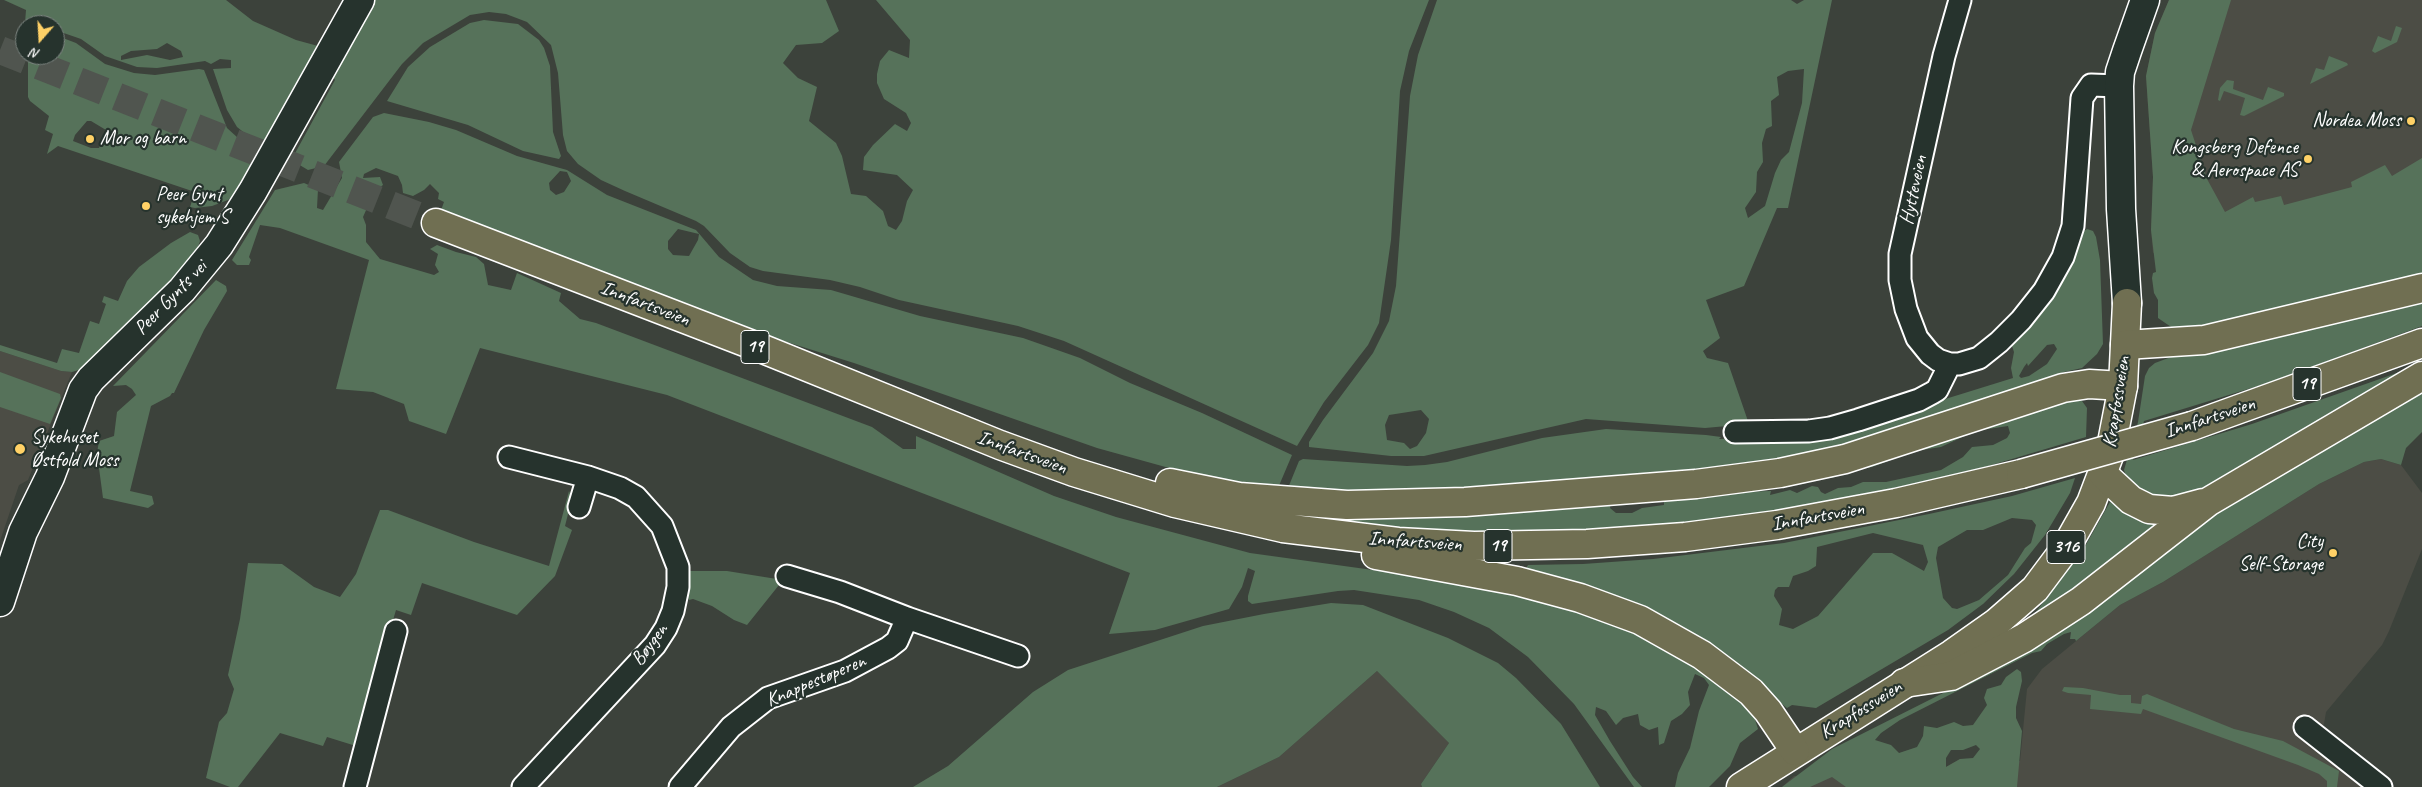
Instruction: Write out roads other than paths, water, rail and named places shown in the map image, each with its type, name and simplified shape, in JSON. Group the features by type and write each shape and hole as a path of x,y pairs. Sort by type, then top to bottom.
{"main road":[{"name":"Innfartsveien","path":"436,222 762,349 1000,446 1074,472 1175,503 1284,528 1398,542 1474,546 1587,544 1685,537 1777,525 1887,505 2021,474 2192,426 2422,343"},
{"path":"2126,345 2204,340 2422,288"},
{"name":"Krapfossveien","path":"1741,787 1996,623 2035,589 2065,549 2091,503 2110,453 2123,386 2127,303"},
{"path":"1904,683 1951,676 2024,638 2081,601 2208,502 2422,376"},
{"path":"1074,472 1121,472 1239,497 1347,505 1465,502 1550,497 1696,484 1780,473 1864,453 2063,388 2089,384 2123,386"},
{"path":"2103,474 2131,500 2149,509 2173,511 2208,502"},
{"path":"1311,532 1379,556 1517,581 1562,593 1611,608 1640,620 1702,655 1751,692 1768,711 1795,751"},
{"name":"Krapfossveien","path":"1765,787 1795,751"}],"street":[{"name":"Peer Gynts vei","path":"0,602 24,532 50,477 83,390 91,379 182,290 219,245 253,191 360,0"},
{"name":"Hytteveien","path":"1950,364 1930,354 1917,338 1906,309 1900,280 1900,254 1944,56 1960,0"},
{"name":"Krapfossveien","path":"2127,303 2121,209 2119,86 2120,72 2145,0"},
{"path":"1735,432 1809,431 1850,423 1919,400 1937,390 1950,364 1969,362 1992,347 2021,320 2044,291 2063,257 2073,226 2082,98 2091,85 2119,86"},
{"name":"Bøygen","path":"509,457 588,477 620,488 636,497 662,526 678,567 678,587 673,611 666,628 654,645 523,787"},
{"path":"579,507 588,477"},
{"path":"787,576 840,592 907,618 1018,656"},
{"name":"Knappestøperen","path":"680,787 731,727 768,698 845,671 888,648 897,641 907,618"},
{"path":"355,787 396,631"},
{"path":"2305,727 2382,787"}],"tunnel":[{"path":"0,50 436,223"}],"place":[{"name":"Nordea Moss","path":"2411,121"},
{"name":"Mor og barn","path":"90,139"},
{"name":"Kongsberg Defence & Aerospace AS","path":"2308,159"},
{"name":"Peer Gynt sykehjem S","path":"146,206"},
{"name":"Sykehuset Østfold Moss","path":"20,449"},
{"name":"City Self-Storage","path":"2333,553"}]}
